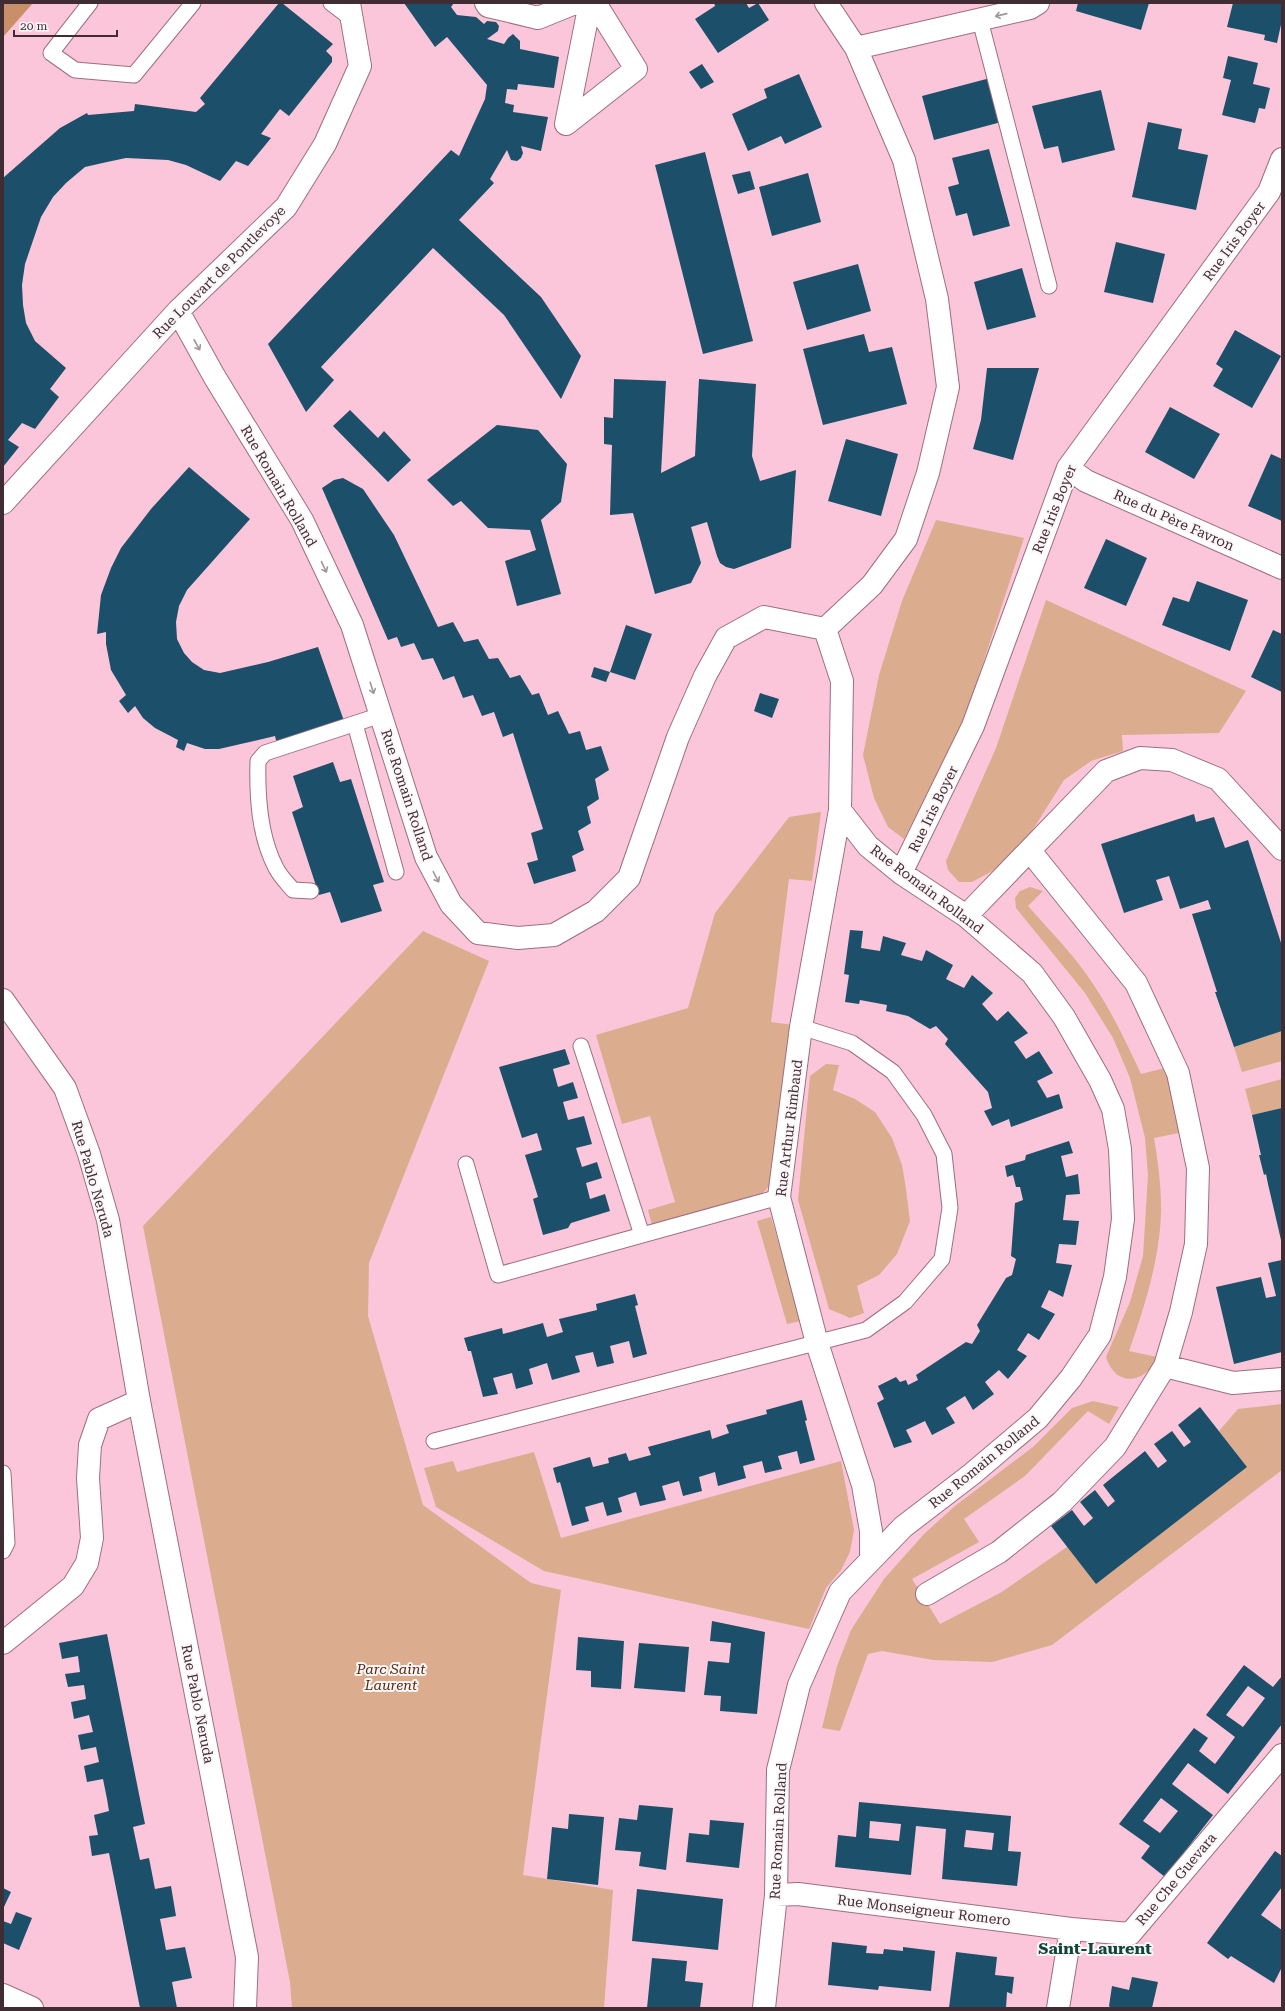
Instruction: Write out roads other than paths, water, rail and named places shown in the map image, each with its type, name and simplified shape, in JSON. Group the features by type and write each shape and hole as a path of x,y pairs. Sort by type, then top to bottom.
{"street":[{"path":"486,3 488,6 538,18 575,3"},
{"path":"590,3 566,124 636,69 595,3"},
{"path":"826,3 856,48 904,160 937,299 948,387 928,473 906,539 872,585 825,628 842,681 840,810"},
{"path":"856,48 1030,8 1038,3"},
{"name":"Rue Louvart de Pontlevoye","path":"3,503 178,311 286,207 325,144 360,66 351,11"},
{"name":"Rue Iris Boyer","path":"901,873 973,726 1068,468 1276,194 1282,159"},
{"name":"Rue Romain Rolland","path":"178,311 214,376 302,520 352,625 426,857 451,904 478,933 518,938 554,935 596,911 629,878 678,737 705,676 726,638 764,617 825,628"},
{"name":"Rue du Père Favron","path":"1068,468 1086,481 1282,568"},
{"path":"966,916 1106,771 1140,758 1172,760 1218,779 1282,849"},
{"name":"Rue Romain Rolland","path":"764,2008 776,1895 778,1770 799,1685 840,1592 871,1558 903,1527 972,1474 1038,1418 1071,1378 1100,1334 1116,1270 1123,1219 1120,1149 1113,1109 1100,1080 1064,1017 1032,973 966,916 901,873 868,846 840,810"},
{"name":"Rue Arthur Rimbaud","path":"840,810 801,1027 779,1197 817,1343 863,1486 871,1531 871,1558"},
{"path":"927,1594 999,1552 1062,1502 1115,1447 1166,1366 1181,1312 1196,1244 1198,1168 1178,1073 1136,983 1030,851"},
{"name":"Rue Pablo Neruda","path":"3,1000 65,1088 89,1154 108,1220 139,1401 248,1957 245,2008"},
{"path":"1166,1366 1233,1383 1282,1379"},
{"path":"3,1643 73,1586 87,1563 92,1538 88,1478 90,1445 99,1419 139,1401"},
{"name":"Rue Che Guevara","path":"1071,1929 1130,1934 1282,1755"},
{"name":"Rue Monseigneur Romero","path":"776,1895 798,1894 1071,1929"},
{"path":"1058,2008 1071,1929"},
{"path":"3,1995 32,2008"}],"lane":[{"path":"90,3 51,53 75,70 134,75 193,3"},
{"path":"331,3 351,11"},
{"path":"980,20 1049,286"},
{"path":"311,891 293,890 276,869 267,849 257,796 258,761 265,752 381,716"},
{"path":"355,724 396,872"},
{"path":"434,1442 866,1330 905,1302 942,1258 950,1208 944,1154 924,1115 893,1072 852,1043 801,1027"},
{"path":"581,1046 642,1235"},
{"path":"466,1164 498,1275 779,1197"},
{"path":"3,1473 7,1543 3,1551"}],"district":[{"name":"Saint-Laurent","path":"1095,1948"}],"park label":[{"name":"Parc Saint Laurent","path":"391,1678"}]}
